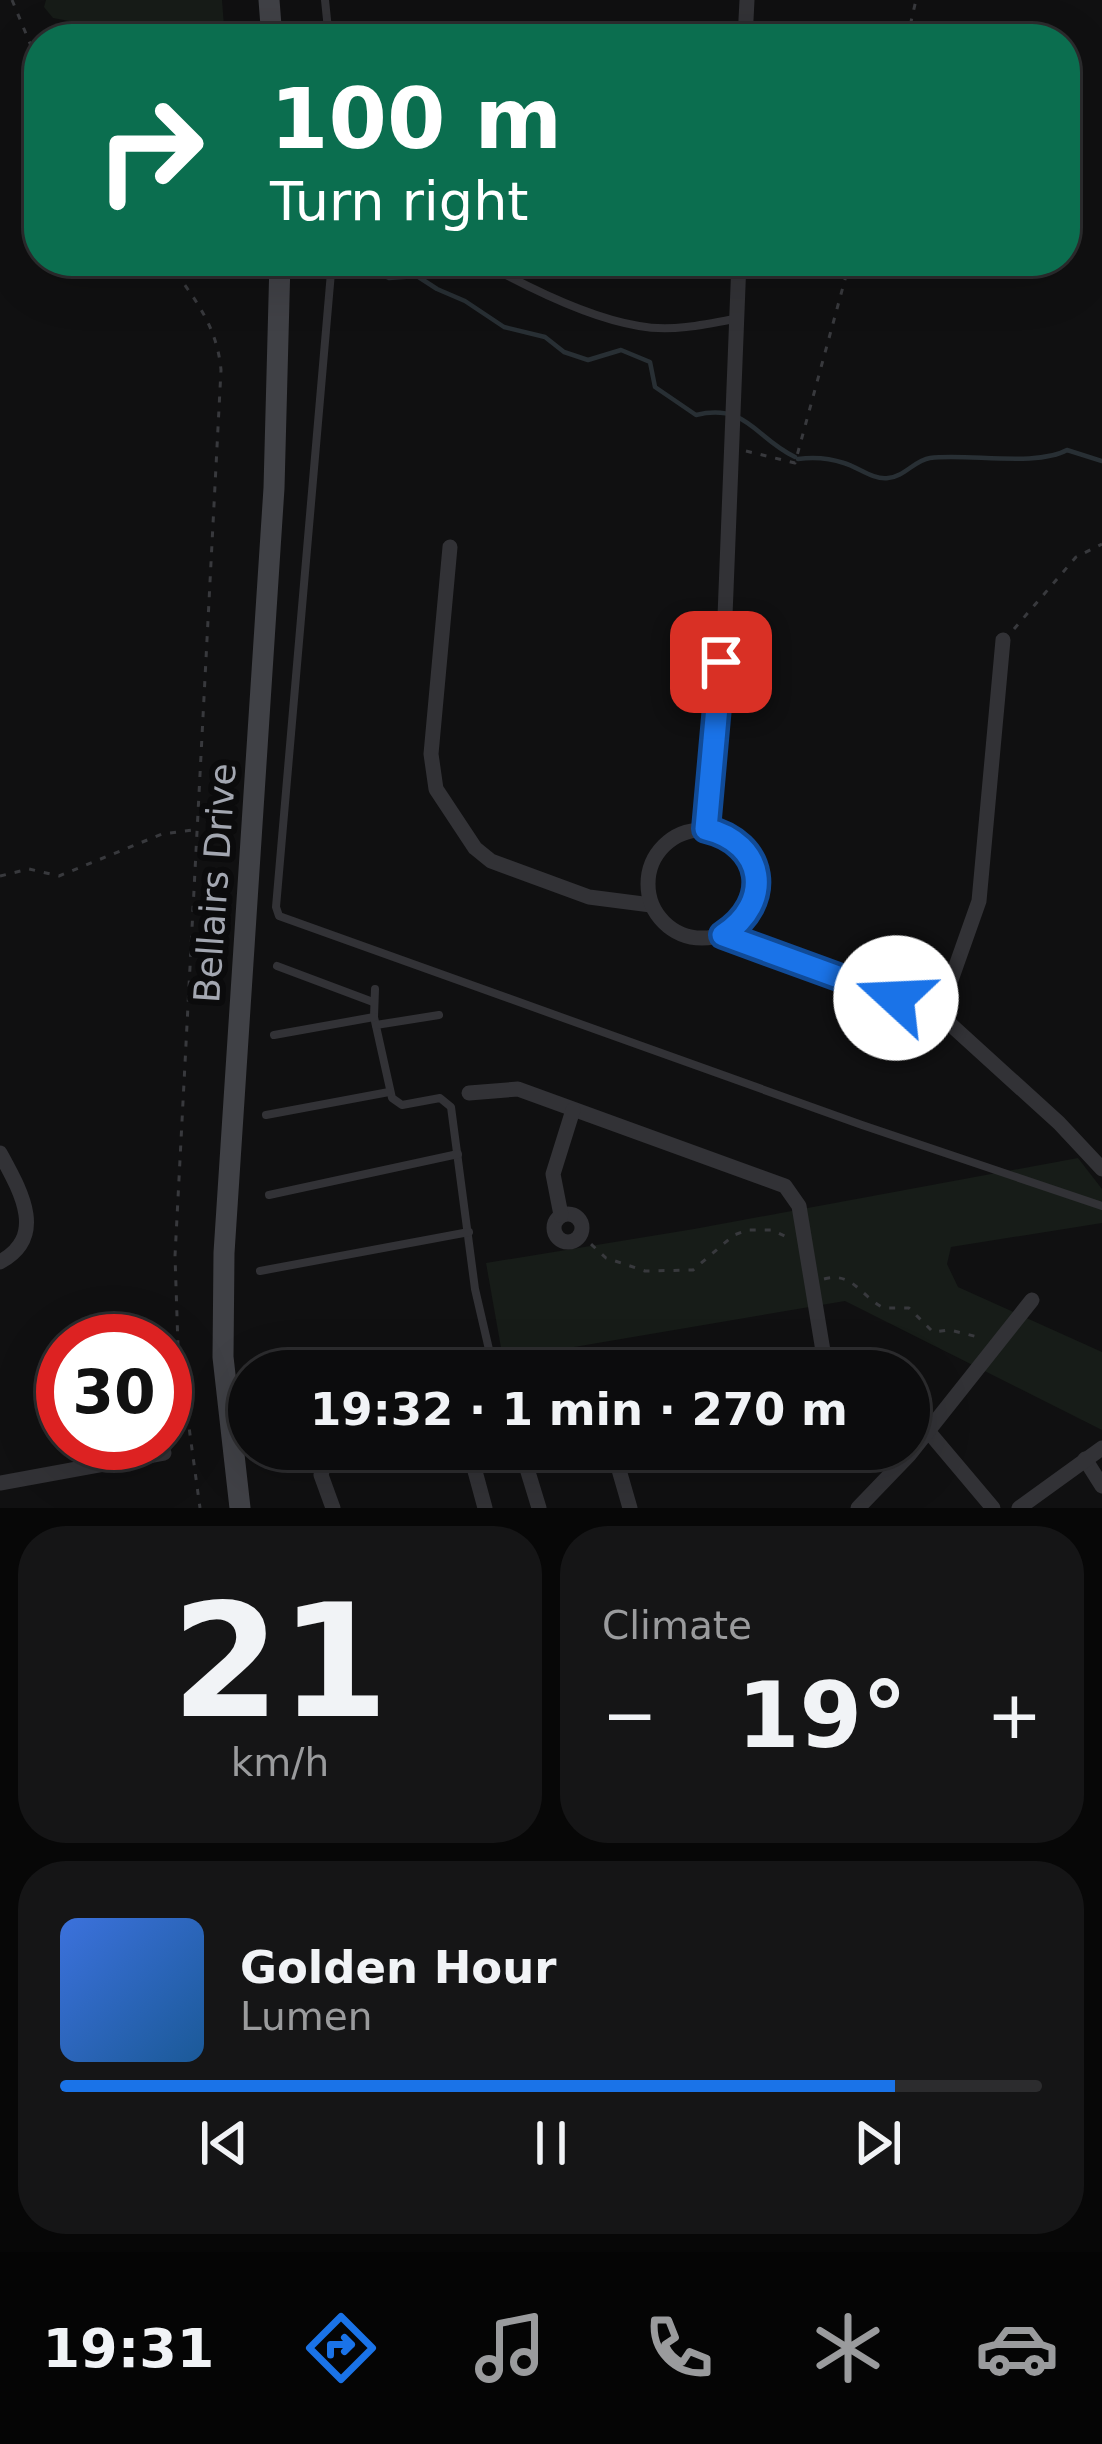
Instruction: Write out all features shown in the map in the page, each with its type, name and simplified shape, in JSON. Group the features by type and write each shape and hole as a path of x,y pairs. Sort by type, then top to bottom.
{"street":[{"name":"Bellairs Drive","path":"240,1508 223,1358 224,1252 274,488 280,276"},
{"path":"706,829 725,616 738,276"},
{"path":"450,547 431,754 436,789 476,848 491,861 606,901 651,905"},
{"path":"939,1014 979,901 1003,640"},
{"path":"723,935 750,911 756,875 739,843 706,829 687,831 658,852 647,887 658,917 681,935 695,939 723,935 939,1014 1059,1123 1102,1169"},
{"path":"469,1093 518,1089 778,1182 797,1201 822,1350"},
{"path":"573,1110 553,1174 561,1215 554,1227 560,1240 569,1242 580,1234"},
{"path":"0,1153 22,1196 28,1225 23,1242 0,1262"},
{"path":"930,1429 1032,1300"},
{"path":"930,1433 993,1508"},
{"path":"1019,1508 1091,1459 1102,1486"},
{"path":"0,1483 71,1470"},
{"path":"323,1470 321,1479 333,1508"},
{"path":"475,1470 485,1508"},
{"path":"527,1470 539,1508"},
{"path":"619,1470 630,1508"},
{"path":"858,1508 893,1470"}],"lane":[{"path":"331,276 279,916 1102,1206"},
{"path":"511,276 567,303 638,326 669,328 737,319"},
{"path":"277,966 373,1002"},
{"path":"375,989 375,1021 389,1092 399,1104 440,1098 447,1102 475,1289 489,1350"},
{"path":"274,1035 439,1015"},
{"path":"266,1115 389,1092"},
{"path":"269,1196 458,1154"},
{"path":"260,1271 470,1232"}],"path":[{"path":"12,0 24,29"},
{"path":"178,276 219,342 221,370 175,1256 178,1346 200,1508"},
{"path":"732,443 795,464 846,276"},
{"path":"1003,640 1076,557 1102,544"},
{"path":"0,875 29,869 59,876 162,833 195,830"},
{"path":"580,1234 606,1258 631,1268 682,1271 699,1266 723,1242 748,1230 760,1228 794,1240 804,1238"},
{"path":"811,1283 839,1275 884,1308 909,1308 933,1332 950,1330 1000,1342"}],"shaded area":[{"path":"46,0 222,0 224,24 70,24 53,18 44,7"},
{"path":"1078,1158 1102,1189 1102,1223 951,1247 947,1264 958,1287 1102,1352 1102,1430 845,1301 556,1350 501,1350 486,1263"}],"waterway":[{"path":"385,276 417,276"},
{"path":"417,276 504,327 545,337 564,352 588,360 621,350 650,362 655,387 696,415 739,418 795,457"},
{"path":"798,459 833,460 882,478 899,475 930,458 1038,458 1067,450 1102,461"}],"route":[{"path":"721,662 706,829 739,843 756,875 750,911 723,935 896,998"}]}
